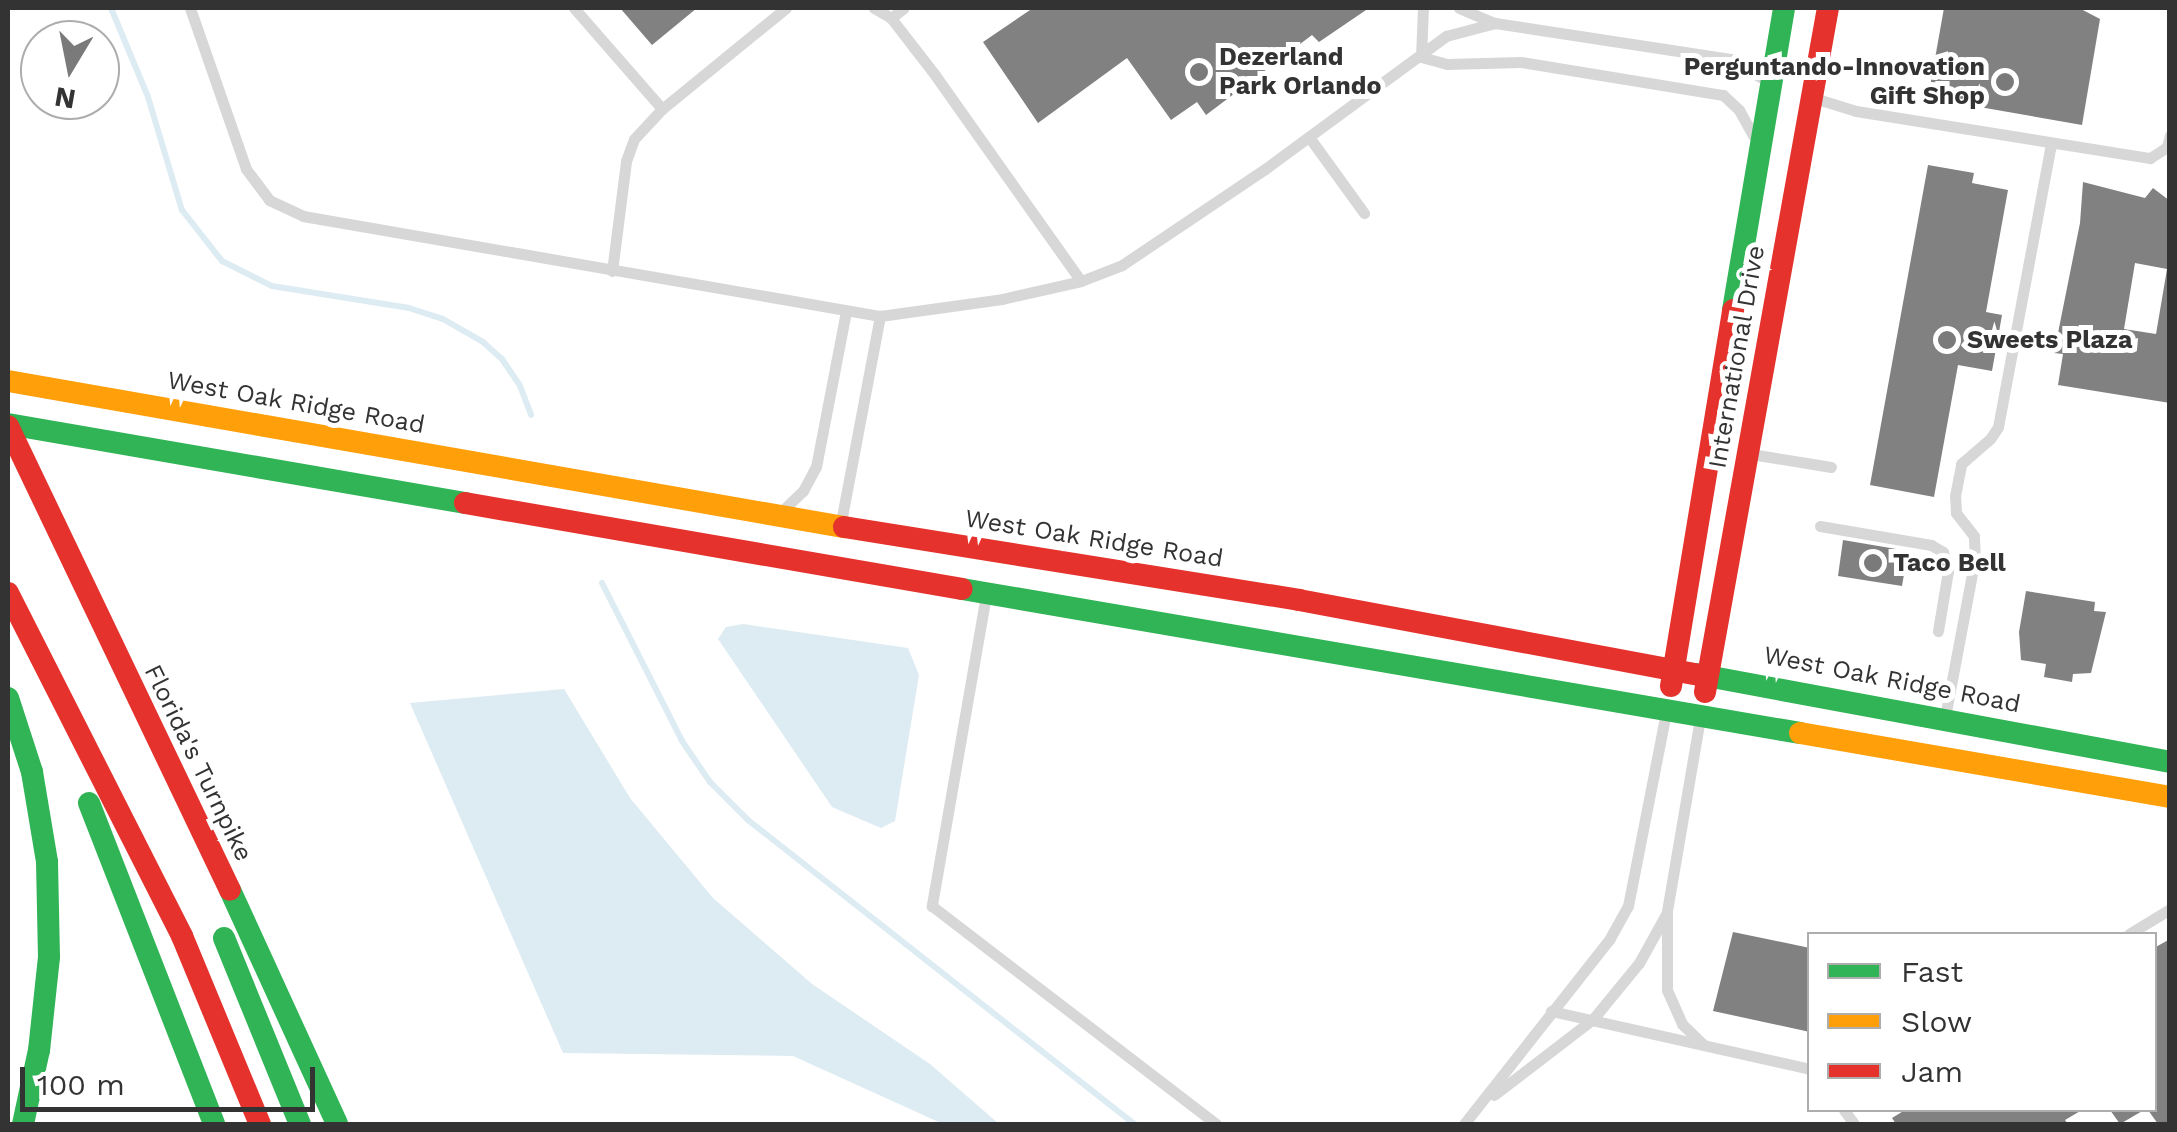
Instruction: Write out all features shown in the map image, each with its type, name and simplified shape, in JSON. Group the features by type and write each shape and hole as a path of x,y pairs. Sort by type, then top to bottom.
{"main road":[{"name":"International Drive","path":"1666,710 1716,442 1785,8"},
{"path":"1785,8 1797,72 1812,97"},
{"name":"International Drive","path":"1701,716 1828,8"},
{"path":"1770,84 1790,138 1794,188"},
{"name":"West Oak Ridge Road","path":"8,381 840,526 1300,600 1945,717 2170,762"},
{"path":"8,425 2170,797"},
{"name":"Florida's Turnpike","path":"8,425 340,1124"},
{"path":"768,558 808,548 840,526"},
{"path":"70,560 300,1124"},
{"path":"8,594 214,1124"},
{"path":"8,594 182,936 260,1124"},
{"path":"8,698 32,772 48,862 47,976 39,1050 22,1124"}],"lane":[{"path":"190,8 246,169 269,200 304,216 880,316 1002,299 1081,281 1122,266 1310,137 1446,36 1494,23"},
{"path":"574,8 662,109"},
{"path":"612,271 626,161 634,139 662,109 786,8"},
{"path":"874,8 891,18 1081,281"},
{"path":"891,18 904,8"},
{"path":"1421,57 1423,8"},
{"path":"1460,8 1494,23 1730,60 1770,84"},
{"path":"1421,57 1448,64 1520,62 1723,96 1738,110 1760,148"},
{"path":"1812,97 1856,111 2150,158 2167,147 2170,135"},
{"path":"1310,137 1364,212"},
{"path":"1945,717 1975,558 1974,536 1956,513 1955,496 1961,464 1998,427 2050,142"},
{"path":"779,514 804,491 816,467 846,311"},
{"path":"840,526 880,316"},
{"path":"1748,454 1831,467"},
{"path":"1820,526 1931,544 1942,552 1948,572 1938,631"},
{"path":"986,591 932,906 1216,1124"},
{"path":"1464,1124 1609,940 1628,906 1666,710"},
{"path":"1701,716 1668,912 1667,990 1682,1024 1703,1044"},
{"path":"2132,932 2170,909"},
{"path":"1482,1103 1593,1020 1639,963 1668,912"},
{"path":"1551,1011 1807,1068"}],"shaded area":[{"path":"743,624 908,648 919,675 895,821 881,828 832,807 718,639 726,627"},
{"path":"564,689 630,798 713,898 812,984 930,1064 999,1124 943,1124 793,1056 563,1053 410,703"}],"building":[{"path":"620,8 697,8 652,45"},
{"name":"Dezerland Park Orlando","path":"1033,8 1369,8 1319,42 1312,35 1206,115 1197,102 1171,120 1127,58 1038,123 983,42"},
{"path":"1944,8 2079,8 2100,19 2082,125 1928,98"},
{"name":"Sweets Plaza","path":"1928,165 1974,173 1972,183 2008,190 1986,312 2002,315 1992,371 1958,365 1934,497 1870,485"},
{"path":"2083,182 2145,198 2153,188 2170,201 2170,403 2058,385 2063,354 2054,353 2080,223","holes":["2135,263 2167,269 2156,334 2124,329"]},
{"name":"Taco Bell","path":"1843,540 1908,551 1902,586 1838,576"},
{"path":"2026,591 2095,602 2094,611 2106,612 2091,673 2073,674 2072,682 2044,677 2046,664 2021,660 2019,632"},
{"path":"1733,932 1807,947 1807,1031 1713,1011"},
{"path":"2170,939 2170,1124 2158,1124 2149,1112 2157,1112 2157,946"},
{"path":"1902,1112 2079,1112 2065,1120 2068,1124 1896,1124 1892,1118"},
{"path":"2111,1112 2141,1112 2120,1124"}],"waterway":[{"path":"111,8 148,97 182,210 222,261 272,286 409,308 443,319 483,342 502,359 520,386 531,415"},
{"path":"602,583 682,741 710,782 748,820 1134,1124"}],"traffic: fast":[{"path":"1733,310 1784,8"},
{"path":"8,424 465,503"},
{"path":"962,589 1800,733"},
{"path":"1696,674 2170,762"},
{"path":"8,698 32,772 47,862 49,957 39,1050 23,1124"},
{"path":"89,803 214,1124"},
{"path":"230,890 337,1124"},
{"path":"224,938 300,1124"}],"traffic: slow":[{"path":"8,381 844,527"},
{"path":"1800,733 2170,797"}],"traffic: jam":[{"path":"1705,692 1828,8"},
{"path":"1671,686 1733,310"},
{"path":"8,426 230,890"},
{"path":"465,503 962,589"},
{"path":"844,527 1299,600 1696,674"},
{"path":"8,593 182,936 260,1124"}],"place":[{"name":"Dezerland Park Orlando","path":"1199,72"},
{"name":"Perguntando-Innovation Gift Shop","path":"2005,82"},
{"name":"Sweets Plaza","path":"1947,340"},
{"name":"Taco Bell","path":"1873,563"}]}
